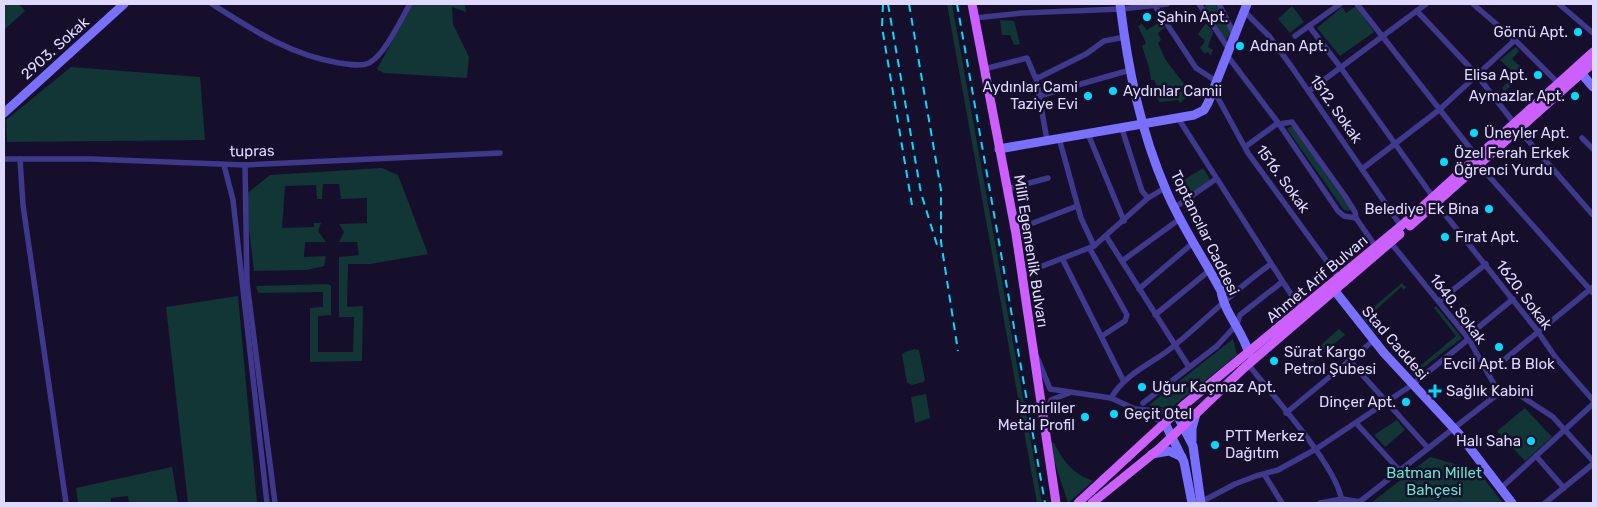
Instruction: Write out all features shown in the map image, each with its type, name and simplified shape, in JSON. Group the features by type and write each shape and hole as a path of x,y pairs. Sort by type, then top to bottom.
{"main road":[{"name":"Millî Egemenlik Bulvarı","path":"972,4 1015,230 1055,499"},
{"name":"Ahmet Arif Bulvarı","path":"1517,126 1593,52"},
{"name":"Ahmet Arif Bulvarı","path":"1092,503 1152,454 1248,364 1391,243 1435,200 1517,126 1593,63"},
{"name":"Ahmet Arif Bulvarı","path":"1078,503 1176,413 1435,200"},
{"path":"1055,499 1061,503"}],"street":[{"name":"2903. Sokak","path":"4,112 124,4"},
{"path":"212,4 259,34 287,49 325,60 360,65 369,63 382,50 410,4"},
{"path":"1071,4 1072,12"},
{"path":"974,18 1022,13 1072,12 1121,6 1167,4"},
{"path":"1199,4 1227,51 1338,211 1344,216 1356,218"},
{"path":"1219,4 1234,34"},
{"path":"1294,36 1340,4"},
{"path":"1357,4 1478,161 1592,290 1488,373"},
{"path":"1309,90 1426,4"},
{"path":"1473,4 1560,84"},
{"path":"1559,4 1593,33"},
{"name":"Toptancılar Caddesi","path":"1121,6 1130,70 1142,125 1165,188 1174,208 1221,290 1222,302 1237,324 1249,354"},
{"path":"1155,6 1196,68 1215,85"},
{"path":"999,149 1194,116 1204,110 1245,7"},
{"name":"1512. Sokak","path":"1245,7 1309,90 1402,226"},
{"path":"1416,11 1476,74 1517,126 1593,215"},
{"name":"1620. Sokak","path":"1309,26 1435,200 1513,299 1556,358 1593,402"},
{"path":"1036,78 1086,54 1104,41 1125,37"},
{"path":"1362,169 1439,110 1514,40"},
{"path":"984,69 1028,58 1036,78 1047,140"},
{"path":"1039,96 1130,70"},
{"path":"1581,73 1593,87"},
{"name":"1516. Sokak","path":"1215,85 1245,147 1340,278"},
{"path":"1178,118 1301,310"},
{"path":"1245,147 1279,124 1292,122 1346,196 1355,212 1356,218 1376,247"},
{"path":"1122,129 1142,191 1148,198"},
{"path":"1088,134 1124,221"},
{"path":"1058,138 1077,206 1092,247 1127,315 1125,322 1102,336"},
{"path":"1582,138 1593,149"},
{"name":"tupras","path":"4,159 91,159 245,165 500,154"},
{"path":"20,159 23,205 66,503"},
{"path":"224,165 233,200 267,503"},
{"path":"245,165 247,283 275,503"},
{"path":"1007,189 1048,178"},
{"path":"1174,208 1216,180"},
{"path":"1022,274 1063,260 1092,247 1124,221 1148,198 1165,188"},
{"path":"1015,230 1077,206"},
{"path":"1122,261 1180,218"},
{"path":"1106,236 1189,368"},
{"path":"1139,289 1194,242"},
{"name":"1640. Sokak","path":"1391,243 1468,338 1499,392"},
{"path":"1063,260 1123,380"},
{"path":"1111,398 1123,380 1175,345 1222,302 1271,264"},
{"path":"1439,301 1486,264"},
{"path":"1154,315 1210,270"},
{"path":"1143,403 1217,346 1237,324 1240,315 1282,282"},
{"name":"Stad Caddesi","path":"1335,291 1412,385 1452,428 1512,503"},
{"path":"1195,503 1235,484 1278,470 1316,449 1412,385 1513,299"},
{"path":"1286,414 1374,340"},
{"path":"1032,341 1050,389"},
{"path":"1350,360 1428,448"},
{"path":"1248,364 1286,414 1316,449 1336,482 1342,501"},
{"path":"1038,392 1045,396 1050,389"},
{"path":"1050,389 1111,398 1165,423 1182,457 1195,503"},
{"path":"1043,422 1051,400 1071,392"},
{"path":"1320,503 1342,501 1360,503 1499,392 1518,394 1533,402 1566,429 1593,463 1545,503"},
{"path":"1501,488 1593,402"},
{"path":"1136,409 1176,413 1193,446"},
{"path":"1195,503 1192,428 1196,414"},
{"path":"1356,423 1400,471"},
{"path":"1152,454 1169,450 1182,457"},
{"path":"1536,456 1564,488"},
{"path":"1264,474 1282,503"}],"green space":[{"path":"4,4 19,4 25,11 4,30"},
{"path":"413,4 465,4 466,12 452,7 453,24 469,57 467,78 384,73 377,69"},
{"path":"947,4 952,4 1042,503 1037,503"},
{"path":"1207,4 1215,4 1232,31 1226,40 1203,9"},
{"path":"1292,6 1304,22 1290,33 1278,19"},
{"path":"1356,6 1374,32 1340,56 1317,28 1342,7 1346,13"},
{"path":"1000,20 1014,21 1020,44 1014,45 1010,35 1002,35"},
{"path":"1161,21 1165,27 1158,33 1161,40 1158,43 1165,59 1191,93 1180,103 1178,100 1160,102 1153,94 1159,90 1154,80 1151,80 1142,46 1146,43 1138,26 1142,24 1147,30"},
{"path":"1206,23 1213,32 1208,47 1213,50 1211,55 1207,52 1205,54 1200,48 1205,41 1198,34"},
{"path":"1516,47 1519,51 1512,59 1521,67 1514,75 1518,79 1505,91 1502,88 1508,81 1504,78 1511,70 1500,60"},
{"path":"71,67 200,77 205,140 7,142 6,120"},
{"path":"1293,127 1351,209 1349,211 1344,210 1287,129"},
{"path":"382,168 398,175 428,254 370,264 348,264 347,307 363,306 362,361 310,362 310,308 323,307 323,292 258,293 256,286 328,284 331,286 331,315 318,316 318,352 353,352 354,317 339,317 339,257 359,255 357,242 339,242 344,232 339,224 367,223 367,198 341,199 339,184 323,184 322,199 317,199 316,185 285,186 282,228 314,227 314,223 321,223 318,231 326,242 305,242 304,257 326,256 324,266 307,270 254,271 245,195 270,175"},
{"path":"1203,168 1210,179 1209,182 1192,193 1184,180"},
{"path":"1402,283 1406,287 1404,290 1401,287 1368,317 1376,327 1374,332 1362,317"},
{"path":"238,296 257,503 188,503 166,307"},
{"path":"1436,306 1462,338 1412,376 1412,372 1396,356 1398,354 1394,349 1401,345 1419,367 1456,336 1434,308"},
{"path":"1339,329 1345,335 1312,362 1307,357"},
{"path":"1233,339 1237,355 1172,407 1165,408 1149,405"},
{"path":"915,349 919,350 925,380 912,385 907,382 902,355"},
{"path":"926,394 930,418 915,423 911,397"},
{"path":"1525,408 1552,437 1525,461 1497,431"},
{"path":"1397,420 1405,430 1385,447 1374,435"},
{"path":"1048,442 1054,443 1061,456 1074,471 1093,481 1068,503"},
{"name":"Batman Millet Bahçesi","path":"1430,457 1477,470 1503,503 1371,503"},
{"path":"172,467 178,503 129,503 128,496 111,498 111,503 78,503 76,488"}],"railway":[{"path":"883,4 882,27 912,205"},
{"path":"888,4 921,193 938,248"},
{"path":"909,4 941,190 941,242 958,351"},
{"path":"957,4 1045,503"}],"place":[{"name":"Şahin Apt.","path":"1147,17"},
{"name":"Görnü Apt.","path":"1578,32"},
{"name":"Adnan Apt.","path":"1240,46"},
{"name":"Elisa Apt.","path":"1538,75"},
{"name":"Aydınlar Camii","path":"1113,91"},
{"name":"Aydınlar Cami Taziye Evi","path":"1088,96"},
{"name":"Aymazlar Apt.","path":"1575,96"},
{"name":"Üneyler Apt.","path":"1474,133"},
{"name":"Özel Ferah Erkek Öğrenci Yurdu","path":"1444,162"},
{"name":"Belediye Ek Bina","path":"1489,209"},
{"name":"Fırat Apt.","path":"1445,237"},
{"name":"Evcil Apt. B Blok","path":"1499,347"},
{"name":"Sürat Kargo Petrol Şubesi","path":"1274,361"},
{"name":"Uğur Kaçmaz Apt.","path":"1142,387"},
{"name":"Sağlık Kabini","path":"1435,391"},
{"name":"Dinçer Apt.","path":"1406,402"},
{"name":"Geçit Otel","path":"1114,414"},
{"name":"İzmirliler Metal Profil","path":"1085,417"},
{"name":"Halı Saha","path":"1531,441"},
{"name":"PTT Merkez Dağıtım","path":"1215,445"}]}
